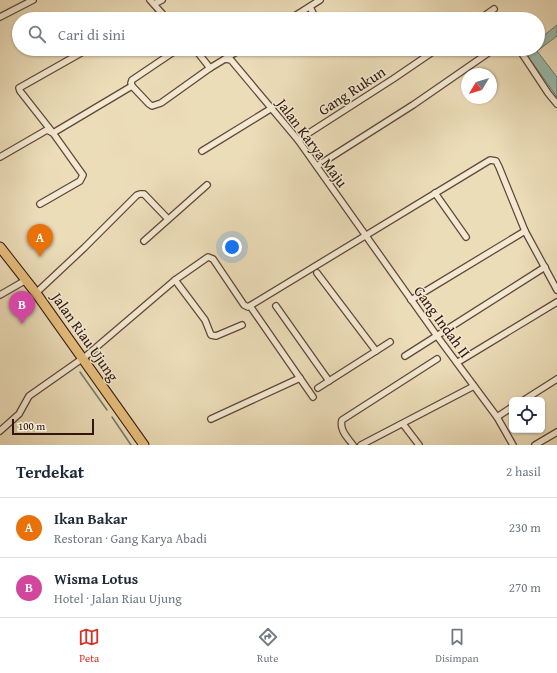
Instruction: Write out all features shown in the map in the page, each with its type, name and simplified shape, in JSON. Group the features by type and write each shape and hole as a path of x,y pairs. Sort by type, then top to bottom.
{"main road":[{"name":"Jalan Riau Ujung","path":"0,248 36,293 144,445"}],"street":[{"path":"0,17 33,0"},
{"path":"152,2 162,0"},
{"path":"302,12 320,0"},
{"path":"152,2 161,12"},
{"path":"310,7 312,12"},
{"path":"40,204 80,181 83,176 53,132 20,91 21,86 73,56"},
{"path":"0,157 47,130 53,132 131,85 132,80 168,56"},
{"path":"201,56 210,68"},
{"path":"131,85 149,104 152,106 157,105 210,68 228,60 233,56"},
{"name":"Gang Rukun","path":"298,140 427,56"},
{"path":"316,166 413,105 484,56"},
{"path":"524,56 548,94 557,104"},
{"name":"Jalan Karya Maju","path":"228,60 272,108 298,140 371,244"},
{"path":"202,151 272,108"},
{"path":"0,431 19,414 29,396 82,358 175,280 204,259 210,257 213,259 244,305 248,307 486,162 492,160 496,161 525,231 557,290"},
{"path":"144,241 207,185"},
{"path":"435,193 466,237"},
{"path":"36,293 137,195 144,194 168,219"},
{"path":"411,300 525,231"},
{"name":"Gang Indah II","path":"371,244 496,415 513,445"},
{"path":"405,356 545,267"},
{"path":"317,273 376,351"},
{"path":"0,295 26,280"},
{"path":"175,280 205,320 211,335 216,336 242,325"},
{"path":"458,362 557,302"},
{"path":"250,306 313,397"},
{"path":"276,306 329,381"},
{"path":"318,388 390,342"},
{"path":"354,445 342,429 342,420 437,359"},
{"path":"211,419 300,378"},
{"path":"529,397 557,379"},
{"path":"361,445 474,386"},
{"path":"496,415 509,408"},
{"path":"403,424 419,445"},
{"path":"535,445 557,432"}],"shaded area":[{"path":"557,25 557,36 545,45 545,34"},
{"path":"528,56 541,56 557,77 557,97"}],"waterway":[{"path":"80,372 107,410"},
{"path":"112,417 131,445"}],"place":[{"name":"Ikan Bakar","path":"40,257"},
{"name":"Wisma Lotus","path":"22,324"}]}
